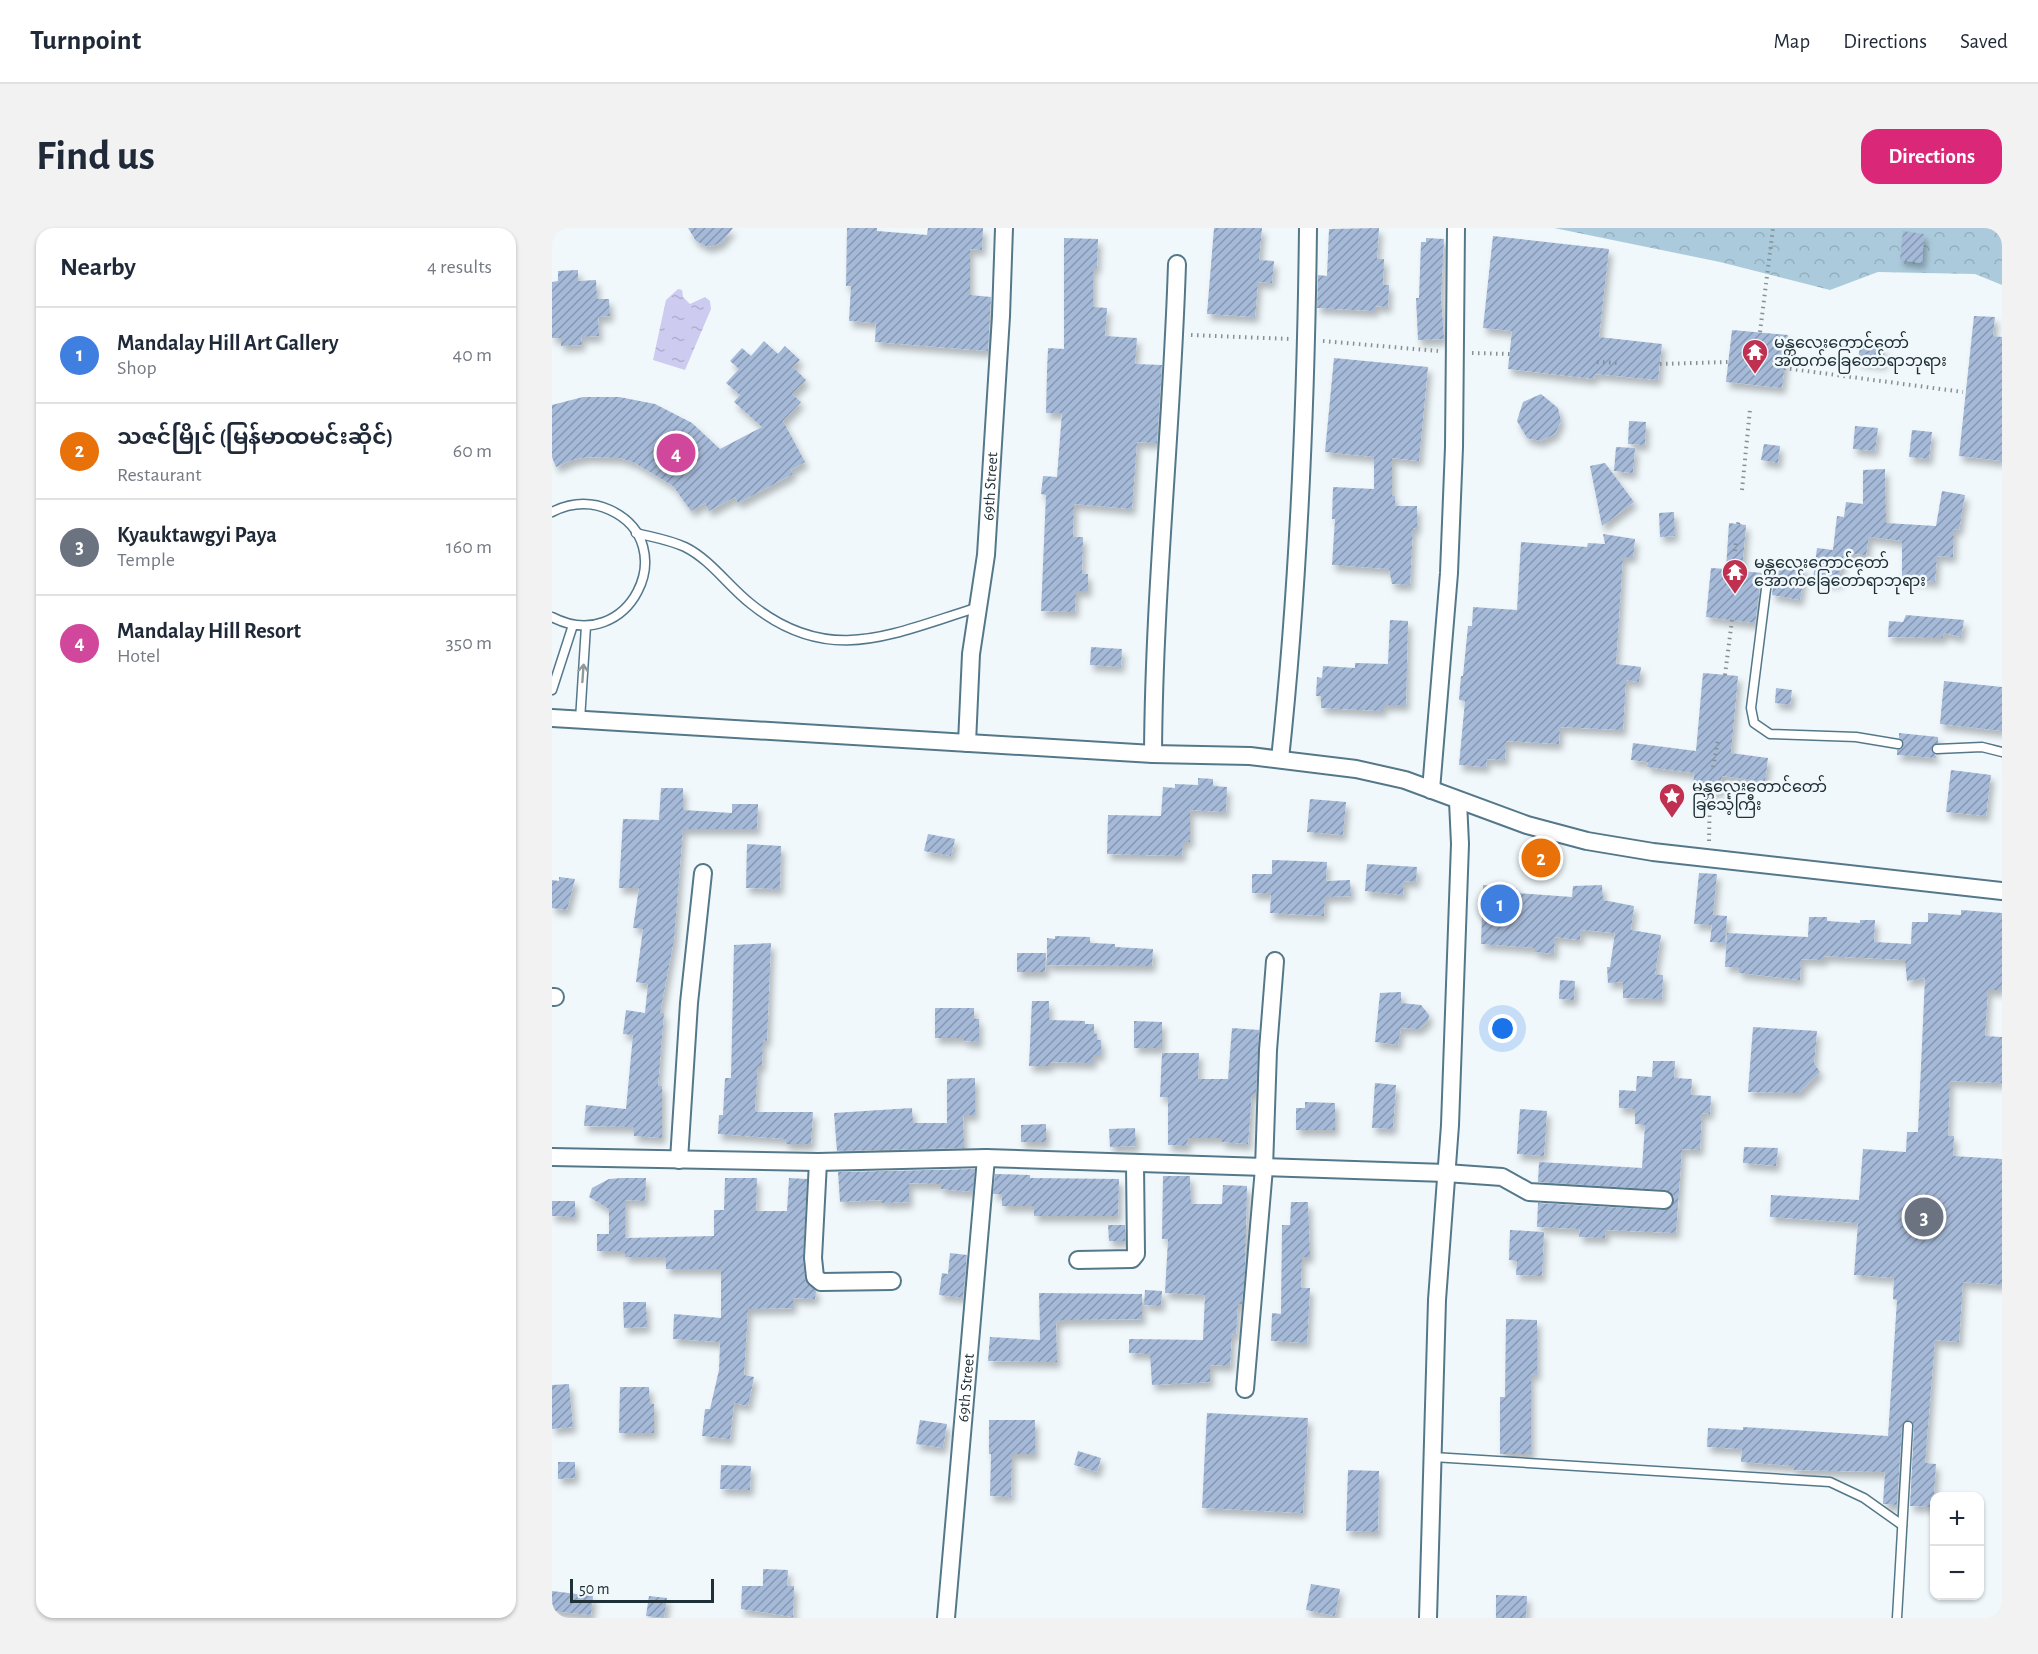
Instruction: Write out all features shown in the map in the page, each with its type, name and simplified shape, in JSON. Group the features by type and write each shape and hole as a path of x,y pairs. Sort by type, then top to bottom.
{"street":[{"name":"69th Street","path":"967,743 970,654 986,555 1001,316 1004,228"},
{"path":"1280,759 1299,533 1308,228"},
{"path":"1431,790 1449,573 1454,447 1456,228"},
{"path":"1152,753 1177,264"},
{"path":"552,718 1280,759 1379,773 1527,825 1587,841 1707,858 2002,891"},
{"path":"1428,1618 1437,1300 1450,1125 1459,868 1458,801"},
{"path":"679,1160 689,1003 703,873"},
{"path":"1245,1389 1264,1168 1268,1050 1275,961"},
{"path":"552,1157 818,1162 986,1158 1446,1173 1502,1177 1529,1192 1664,1200"},
{"name":"69th Street","path":"946,1618 956,1526 986,1158"},
{"path":"818,1162 813,1258 815,1276 821,1282 892,1281"},
{"path":"1078,1260 1124,1260 1132,1259 1136,1254 1135,1164"}],"lane":[{"path":"552,512 573,504 602,506 627,521 636,533 645,560 640,589 622,612 599,624 586,626 573,625 552,617"},
{"path":"636,533 685,548 701,558 768,617 810,637 832,642 875,638 976,608"},
{"path":"1769,565 1751,708 1754,723 1770,734 1856,736 1898,744"},
{"path":"552,690 573,625"},
{"path":"580,720 586,626"},
{"path":"1937,749 1982,747 2002,752"},
{"path":"1897,1618 1908,1426"},
{"path":"1433,1457 1830,1482 1864,1498 1902,1525"}],"path":[{"path":"1760,332 1773,228"},
{"path":"1454,353 1510,354"},
{"path":"1597,362 1619,363"},
{"path":"1660,363 1728,362"},
{"path":"1784,368 1963,392"},
{"path":"1742,490 1750,409"},
{"path":"1735,551 1736,542"},
{"path":"1725,675 1732,620"},
{"path":"1713,767 1718,740"},
{"path":"1707,858 1710,791"}],"green space":[{"path":"1554,228 2002,228 2002,285 1975,274 1878,272 1830,290 1720,262"}],"water":[{"path":"678,289 682,290 683,297 690,304 705,297 710,301 711,309 685,370 653,360 666,300"}],"building":[{"path":"688,228 733,228 721,243 708,247 696,241"},
{"path":"847,228 877,228 877,231 927,235 928,228 983,228 982,250 970,249 970,295 991,297 988,351 875,342 876,323 849,321 851,286 846,286"},
{"path":"1214,228 1262,228 1259,260 1274,261 1272,283 1258,282 1255,317 1207,314"},
{"path":"1379,228 1377,259 1384,259 1383,285 1389,285 1388,307 1375,306 1375,311 1317,308 1318,275 1327,276 1329,229"},
{"path":"1903,231 1924,234 1922,263 1900,260"},
{"path":"1493,236 1609,249 1599,337 1662,344 1658,380 1595,374 1594,379 1508,369 1512,331 1483,328"},
{"path":"1064,238 1098,239 1097,268 1093,268 1093,307 1107,308 1105,336 1137,338 1135,364 1162,365 1157,443 1137,442 1132,509 1074,504 1073,537 1083,537 1082,574 1088,574 1088,591 1076,591 1075,612 1041,611 1046,495 1041,494 1043,476 1057,477 1062,413 1046,413 1048,348 1064,349"},
{"path":"1426,238 1444,239 1441,297 1444,339 1418,340 1416,298 1419,298 1421,242 1426,242"},
{"path":"578,270 578,281 596,280 597,299 609,299 610,316 598,317 599,336 581,337 582,345 561,346 561,338 552,338 552,282 558,281 558,271"},
{"path":"1974,316 1995,317 1993,336 2002,337 2002,461 1959,456"},
{"name":"မန္တ‌လေးတောင်တော် အထက်ခြေတော်ရာဘုရား‌","path":"1732,330 1788,335 1782,388 1726,382"},
{"path":"764,341 778,354 785,346 800,360 793,367 806,380 792,394 801,402 783,421 805,462 791,470 793,474 738,503 735,497 709,511 705,503 691,511 673,486 635,463 620,458 587,457 556,467 552,457 552,405 583,397 619,397 655,404 692,423 720,449 762,427 734,402 740,395 726,383 739,369 730,361 742,348 751,356"},
{"path":"1860,346 1885,349 1883,364 1858,361"},
{"path":"1334,358 1428,367 1419,461 1392,458 1392,496 1395,496 1395,506 1417,506 1417,529 1413,528 1410,585 1392,584 1389,569 1332,565 1335,519 1332,519 1333,487 1374,489 1374,457 1325,452"},
{"path":"1541,394 1558,408 1561,421 1555,434 1540,441 1527,438 1517,421 1523,402"},
{"path":"1629,421 1646,422 1645,445 1628,444"},
{"path":"1855,426 1878,428 1875,451 1853,449"},
{"path":"1912,430 1932,432 1929,459 1909,457"},
{"path":"1764,444 1780,446 1778,463 1761,460"},
{"path":"1616,447 1635,448 1633,473 1614,471"},
{"path":"1605,463 1634,502 1602,526 1590,466"},
{"path":"1885,469 1886,523 1936,526 1942,491 1965,495 1959,530 1954,529 1953,557 1937,556 1935,582 1902,578 1902,541 1869,537 1866,555 1844,553 1838,583 1813,579 1817,548 1833,550 1837,516 1844,517 1846,502 1863,504 1863,470"},
{"path":"1674,512 1675,536 1660,537 1659,513"},
{"name":"မန္တ‌လေးတောင်တော် အောက်ခြေတော်ရာဘုရား‌","path":"1729,523 1746,525 1742,571 1762,573 1755,623 1706,617 1711,568 1726,569"},
{"path":"1603,534 1635,539 1633,557 1623,557 1616,664 1641,667 1639,682 1626,680 1623,730 1560,727 1559,744 1506,741 1505,760 1487,759 1486,767 1459,765 1465,701 1459,700 1461,676 1463,676 1468,626 1472,626 1473,607 1517,610 1521,542 1587,547 1588,543 1605,544"},
{"path":"1780,564 1805,568 1800,600 1772,595 1774,574 1778,575"},
{"path":"1906,615 1964,620 1961,637 1944,633 1943,638 1888,637 1889,621 1903,622"},
{"path":"1390,620 1408,621 1406,705 1383,705 1383,711 1321,708 1321,696 1316,696 1317,677 1322,678 1323,666 1355,668 1355,663 1388,664"},
{"path":"1091,647 1122,649 1121,667 1090,665"},
{"path":"1703,673 1738,676 1731,753 1768,758 1765,782 1722,776 1720,792 1693,789 1694,773 1647,767 1648,762 1631,760 1633,743 1696,751"},
{"path":"1944,681 2002,687 2002,731 1940,724"},
{"path":"1776,688 1792,690 1790,705 1775,703"},
{"path":"1899,733 1938,737 1938,743 1931,749 1937,758 1897,755 1897,750 1904,744 1899,738"},
{"path":"1951,770 1991,775 1986,816 1946,812"},
{"path":"1198,778 1213,779 1213,786 1227,787 1226,812 1190,810 1190,842 1183,842 1182,856 1107,854 1108,815 1161,816 1163,787 1175,788 1175,784 1198,785"},
{"path":"661,788 683,788 683,810 732,813 732,804 758,804 757,829 683,829 674,940 660,1013 664,1013 658,1086 662,1086 662,1138 634,1136 634,1127 584,1126 586,1105 626,1109 633,1035 623,1034 626,1010 645,1013 648,984 636,982 643,929 633,928 639,888 619,888 623,819 659,820"},
{"path":"1310,799 1346,802 1343,835 1307,832"},
{"path":"928,834 955,839 951,856 924,851"},
{"path":"747,844 781,846 780,889 746,888"},
{"path":"1272,860 1327,862 1326,881 1350,880 1351,896 1325,897 1324,916 1270,913 1271,894 1252,893 1252,874 1272,874"},
{"path":"1367,864 1417,867 1416,882 1404,881 1403,895 1365,891"},
{"path":"1699,873 1717,874 1713,915 1727,916 1725,943 1710,942 1712,925 1694,924"},
{"path":"559,877 575,879 567,910 552,908 552,880 559,881"},
{"path":"1483,885 1517,888 1517,893 1572,897 1573,886 1602,885 1603,900 1634,906 1631,930 1661,935 1655,974 1663,975 1662,999 1623,998 1623,982 1608,983 1607,967 1610,967 1615,933 1581,930 1580,940 1555,937 1554,954 1535,952 1535,948 1481,944"},
{"path":"1961,910 2002,913 2002,990 1988,990 1985,1036 2002,1037 2002,1083 1950,1081 1948,1136 1954,1136 1953,1156 2002,1159 2002,1285 1963,1282 1959,1342 1935,1340 1925,1463 1936,1464 1934,1492 1930,1492 1930,1507 1910,1506 1914,1426 1909,1420 1902,1426 1897,1505 1883,1504 1885,1472 1794,1470 1794,1466 1741,1462 1742,1449 1707,1447 1708,1428 1743,1430 1743,1427 1888,1436 1897,1300 1893,1299 1894,1278 1854,1275 1858,1223 1770,1217 1771,1195 1859,1200 1863,1149 1906,1152 1907,1132 1918,1132 1925,978 1907,981 1905,960 1824,956 1824,960 1801,959 1800,980 1739,973 1739,967 1725,967 1727,933 1808,937 1809,917 1827,917 1827,921 1860,923 1860,920 1875,920 1874,942 1911,944 1912,922 1928,922 1928,913 1961,915"},
{"path":"1055,936 1090,937 1090,943 1153,949 1152,966 1047,965 1047,938 1055,939"},
{"path":"771,943 767,1041 763,1040 762,1066 758,1066 755,1108 756,1112 813,1112 811,1144 786,1144 785,1139 718,1134 719,1115 723,1115 725,1078 731,1078 734,945"},
{"path":"1017,953 1046,953 1045,972 1017,972"},
{"path":"1560,980 1575,981 1574,1000 1559,999"},
{"path":"1401,992 1401,1003 1421,1005 1429,1015 1428,1021 1419,1029 1401,1028 1398,1045 1375,1042 1380,993"},
{"path":"1032,1001 1049,1001 1049,1020 1085,1021 1085,1024 1094,1024 1094,1034 1097,1034 1097,1040 1101,1040 1101,1055 1093,1055 1093,1063 1050,1062 1050,1066 1029,1066"},
{"path":"935,1008 974,1008 974,1019 979,1019 979,1042 964,1041 964,1038 935,1038"},
{"path":"1134,1021 1162,1022 1162,1048 1134,1048"},
{"path":"1753,1027 1817,1031 1814,1063 1820,1072 1799,1093 1748,1092"},
{"path":"1232,1028 1259,1030 1256,1094 1252,1094 1248,1144 1222,1142 1222,1138 1188,1138 1187,1146 1168,1145 1168,1097 1160,1097 1162,1053 1199,1053 1198,1079 1228,1079"},
{"path":"1653,1061 1675,1061 1674,1078 1692,1079 1691,1095 1711,1096 1710,1114 1702,1113 1700,1150 1682,1149 1676,1233 1606,1230 1605,1238 1579,1237 1580,1229 1537,1227 1538,1203 1663,1210 1672,1206 1674,1196 1665,1190 1538,1182 1539,1162 1642,1168 1645,1125 1635,1124 1635,1109 1619,1108 1619,1090 1636,1091 1637,1076 1652,1077"},
{"path":"975,1078 975,1115 963,1115 964,1148 837,1151 834,1113 912,1108 913,1123 947,1123 947,1079"},
{"path":"1375,1083 1396,1085 1393,1129 1372,1128"},
{"path":"1305,1102 1335,1103 1335,1130 1296,1130 1296,1108 1305,1108"},
{"path":"1520,1109 1547,1111 1544,1156 1517,1154"},
{"path":"1046,1124 1046,1142 1021,1142 1021,1125"},
{"path":"1135,1128 1136,1146 1110,1147 1109,1129"},
{"path":"1744,1147 1778,1148 1776,1166 1743,1163"},
{"path":"975,1169 973,1192 941,1189 941,1184 909,1183 909,1202 882,1203 882,1200 840,1202 838,1172"},
{"path":"995,1174 1030,1175 1030,1178 1119,1179 1118,1216 1034,1216 1034,1206 1002,1206 1002,1194 993,1194"},
{"path":"1163,1176 1190,1176 1191,1204 1222,1204 1223,1185 1247,1186 1242,1304 1238,1304 1236,1335 1232,1334 1230,1366 1210,1365 1210,1382 1152,1385 1150,1354 1129,1353 1129,1339 1203,1340 1205,1295 1165,1293 1168,1239 1162,1239"},
{"path":"646,1178 645,1201 625,1200 625,1251 597,1251 597,1234 609,1234 609,1209 589,1197 592,1188 609,1179"},
{"path":"725,1178 757,1178 756,1211 787,1211 789,1178 807,1179 803,1259 805,1279 816,1291 815,1299 793,1298 793,1308 748,1309 744,1375 754,1377 748,1406 734,1403 730,1439 702,1436 705,1409 710,1409 719,1370 720,1342 673,1339 674,1314 721,1318 721,1269 666,1269 666,1257 625,1257 625,1238 714,1236 714,1210 724,1210"},
{"path":"552,1201 575,1201 575,1217 552,1216"},
{"path":"1291,1202 1308,1202 1310,1257 1302,1257 1301,1288 1310,1288 1307,1343 1271,1341 1272,1313 1281,1314 1282,1225 1290,1225"},
{"path":"1108,1225 1125,1225 1125,1241 1109,1241"},
{"path":"1510,1230 1544,1232 1542,1276 1516,1275 1517,1261 1509,1260"},
{"path":"950,1253 967,1255 963,1298 939,1295 942,1273 948,1274"},
{"path":"1145,1290 1162,1291 1161,1306 1144,1305"},
{"path":"1039,1293 1142,1294 1142,1319 1063,1320 1056,1322 1057,1362 988,1361 990,1337 1040,1340"},
{"path":"623,1302 646,1302 647,1327 624,1328"},
{"path":"1506,1319 1537,1320 1537,1375 1531,1374 1531,1454 1500,1454 1500,1397 1505,1397"},
{"path":"569,1384 573,1427 552,1429 552,1385"},
{"path":"620,1387 649,1387 650,1404 654,1404 654,1433 619,1433"},
{"path":"1207,1413 1308,1418 1303,1513 1202,1508"},
{"path":"920,1420 947,1424 943,1448 916,1444"},
{"path":"989,1420 1035,1420 1035,1454 1012,1454 1011,1497 990,1496"},
{"path":"1078,1451 1101,1458 1097,1472 1074,1465"},
{"path":"558,1462 575,1462 575,1478 558,1479"},
{"path":"721,1465 751,1466 750,1490 720,1489"},
{"path":"1348,1470 1379,1471 1378,1532 1346,1531"},
{"path":"763,1569 788,1570 787,1586 794,1586 793,1617 741,1609 742,1586 763,1586"},
{"path":"1311,1584 1340,1589 1335,1616 1306,1610"},
{"path":"552,1591 593,1596 591,1615 552,1611"},
{"path":"1496,1595 1527,1596 1526,1618 1496,1618"},
{"path":"649,1596 667,1598 664,1618 646,1616"}],"place":[{"name":"မန္တ‌လေးတောင်တော် အထက်ခြေတော်ရာဘုရား‌","path":"1755,375"},
{"name":"Mandalay Hill Resort","path":"676,453"},
{"name":"မန္တ‌လေးတောင်တော် အောက်ခြေတော်ရာဘုရား‌","path":"1735,595"},
{"name":"မန္တလေးတောင်တော် ‌ခြင်္သေ့ကြီး","path":"1672,819"},
{"name":"သဇင်မြိုင် (မြန်မာထမင်းဆိုင်)","path":"1541,858"},
{"name":"Mandalay Hill Art Gallery","path":"1500,904"},
{"name":"Kyauktawgyi Paya","path":"1924,1217"}]}
